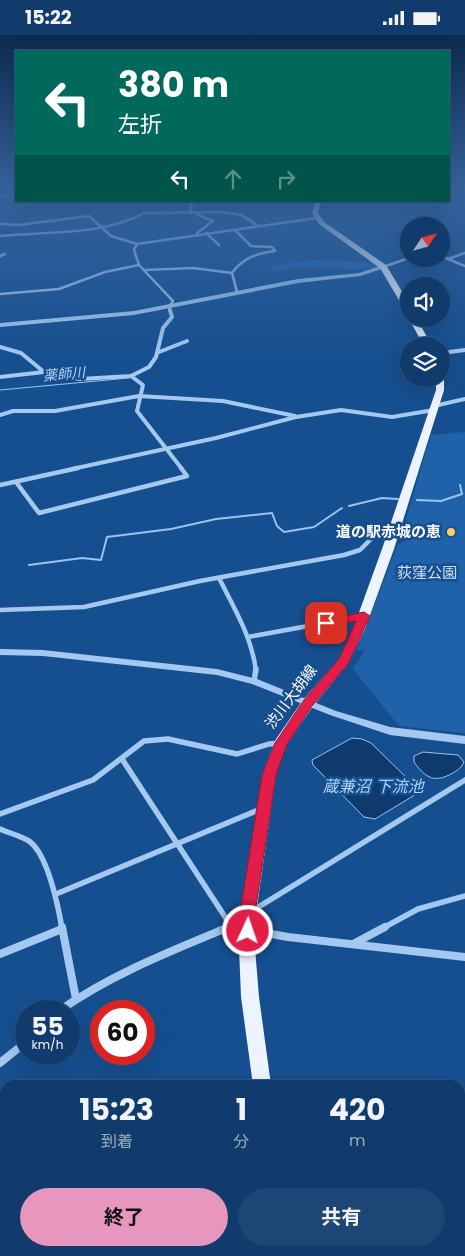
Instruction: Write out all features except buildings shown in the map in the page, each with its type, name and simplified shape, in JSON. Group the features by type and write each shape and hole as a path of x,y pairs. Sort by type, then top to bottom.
{"main road":[{"path":"351,245 383,267 400,295"},
{"name":"渋川大胡線","path":"261,1080 250,997 248,913 269,775 281,743 308,703 344,661 364,616 393,535 434,408 438,387"}],"street":[{"path":"0,377 44,372 80,379 131,376 149,367 159,352 163,328 172,317 170,307 172,301 139,265 134,250 137,245"},
{"path":"232,273 239,264 256,252 275,251 272,247 251,245"},
{"path":"450,258 465,253"},
{"path":"450,260 465,266"},
{"path":"0,325 134,313 298,281 360,274 400,262"},
{"path":"0,294 59,289 104,273 139,265"},
{"path":"145,271 193,268 232,273"},
{"path":"232,273 237,292"},
{"path":"159,352 187,341"},
{"path":"0,347 21,353 44,372"},
{"path":"450,352 465,350"},
{"path":"16,482 39,513 187,476 137,411 143,385 131,376"},
{"path":"0,415 12,411 55,411 139,396 222,401 296,417"},
{"path":"0,485 167,449 296,417 342,410 392,417 465,399"},
{"path":"0,610 84,607 344,555 360,550 376,534 393,535"},
{"path":"219,579 248,637 256,670 254,681"},
{"path":"248,637 364,616"},
{"path":"0,652 43,653 217,672 254,681 308,703 390,731 465,740"},
{"path":"0,814 94,780 144,741 168,739 237,754 249,753 269,741 281,743"},
{"path":"122,759 231,927"},
{"path":"248,913 465,780"},
{"path":"56,895 263,807"},
{"path":"0,829 29,841 38,850 56,895 76,999 163,954 231,927 248,931 465,957"},
{"path":"355,943 418,909 465,895"},
{"path":"0,954 62,929"},
{"path":"0,1063 15,1051"}],"green space":[{"path":"310,260 374,262 380,266 359,269 307,267 273,271 271,266"},
{"name":"荻窪公園","path":"465,432 465,733 399,726 353,669 365,650 357,650 398,544 405,541 407,533 403,530 431,435"}],"water":[{"name":"蔵兼沼 下流池","path":"352,738 362,739 371,743 415,786 416,790 413,796 375,819 364,817 313,765 312,760"},
{"path":"423,752 458,755 464,762 462,766 447,776 431,778 414,762 414,756"}],"waterway":[{"name":"薬師川","path":"0,390 129,378"},
{"path":"417,500 441,501 462,494 460,485"},
{"path":"349,506 382,498 398,499"},
{"path":"29,565 82,558 101,560 107,537 171,529 216,519 272,513 277,526 284,532 314,527 342,508"}],"place":[{"name":"道の駅赤城の恵","path":"451,532"}],"route":[{"path":"248,931 248,913 269,775 281,743 308,703 344,661 364,616 326,623"}]}
